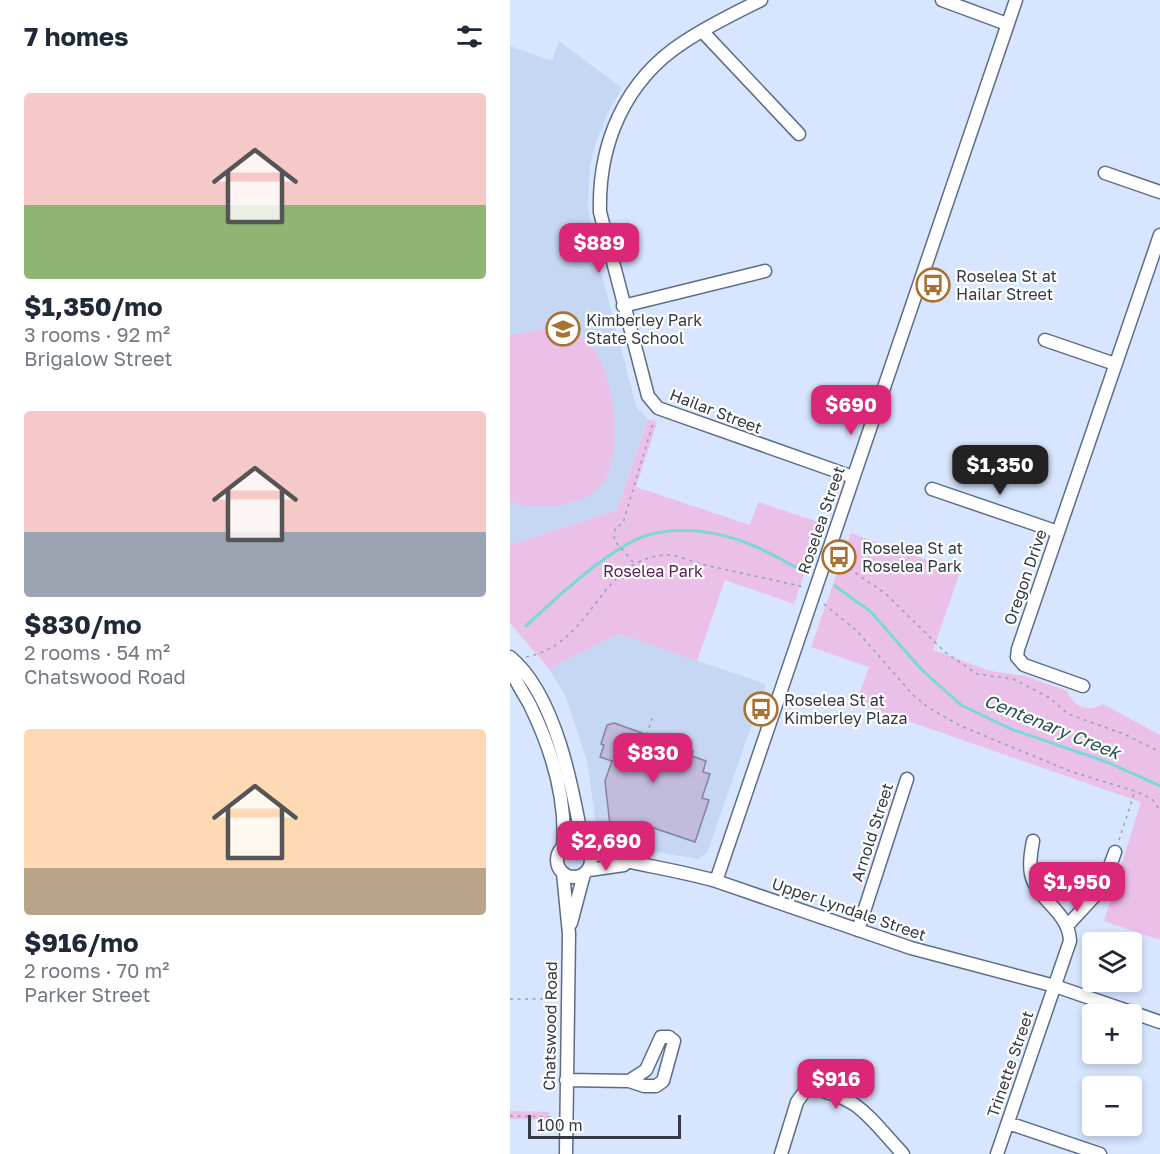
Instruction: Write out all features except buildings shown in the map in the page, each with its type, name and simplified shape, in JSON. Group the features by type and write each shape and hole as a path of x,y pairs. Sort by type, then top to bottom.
{"street":[{"name":"Hailar Street","path":"761,0 682,42 649,71 623,107 606,146 600,187 600,212 648,396 658,408 853,477"},
{"path":"942,0 1007,24"},
{"name":"Roselea Street","path":"716,881 1016,0"},
{"path":"702,31 799,134"},
{"path":"1105,173 1160,192"},
{"name":"Oregon Drive","path":"1083,686 1024,665 1017,657 1018,649 1115,364 1159,243"},
{"path":"623,306 765,271"},
{"path":"1045,340 1115,364"},
{"path":"932,489 1058,531"},
{"path":"510,668 543,719 560,791 564,826 558,863 563,873 573,877 586,872 591,861 576,805 543,719 522,667 514,657"},
{"name":"Arnold Street","path":"858,930 907,779"},
{"path":"1033,841 1031,876 1039,892 1059,911 1067,926 1102,888 1115,852"},
{"path":"562,849 572,844 586,849"},
{"name":"Upper Lyndale Street","path":"586,849 631,864 684,872 716,881 934,955 1055,986 1160,1022"},
{"name":"Upper Lyndale Street","path":"586,872 631,864"},
{"name":"Chatswood Road","path":"569,934 586,872"},
{"name":"Chatswood Road","path":"563,873 569,934 566,1154"},
{"name":"Trinette Street","path":"997,1154 1070,941 1067,926"},
{"path":"566,1080 629,1081"},
{"path":"782,1154 797,1102 807,1088 832,1091 851,1101 869,1116 903,1154"},
{"path":"1008,1123 1100,1154"}],"path":[{"path":"633,562 614,540 615,528 623,523 658,408"},
{"path":"514,657 538,654 567,639 619,574 633,562 667,555 802,587"},
{"path":"836,560 886,594 945,651 976,674 1013,679 1050,698 1068,714 1124,734 1160,752"},
{"path":"821,602 857,631 913,695 929,708 961,726 1072,772 1135,791 1152,799 1160,810"},
{"path":"647,735 652,718"},
{"path":"1115,852 1135,791"},
{"path":"510,999 554,999"},
{"path":"510,1116 553,1117"}],"shaded area":[{"name":"Kimberley Park State School","path":"559,41 622,88 608,112 596,143 590,165 588,207 596,252 636,406 648,419 617,510 510,545 510,46 552,61"},
{"path":"619,634 766,684 707,853 698,859 633,848 609,847 599,843 587,761 566,697 549,669"}],"green space":[{"path":"554,328 584,339 595,351 603,367 613,408 614,450 604,482 586,498 561,505 521,505 510,502 510,335"},
{"name":"Roselea Park","path":"648,419 657,423 636,487 750,525 758,502 821,523 794,604 725,580 697,661 619,634 549,669 510,623 510,545 617,510"},
{"path":"851,533 960,572 933,650 990,671 1025,676 1067,691 1073,701 1082,707 1092,708 1103,704 1160,735 1160,940 1104,921 1141,802 856,703 869,667 811,647"},
{"path":"510,1111 549,1112 549,1120 510,1119"}],"waterway":[{"name":"Centenary Creek","path":"526,626 568,588 617,550 633,541 660,532 685,530 723,535 768,552 801,570"},
{"name":"Centenary Creek","path":"835,586 870,611 922,670 961,705 1011,729 1107,762 1160,786"}],"place":[{"name":"Roselea St at Hailar Street","path":"933,285"},
{"name":"Kimberley Park State School","path":"563,329"},
{"name":"Roselea St at Roselea Park","path":"839,557"},
{"name":"Roselea St at Kimberley Plaza","path":"761,709"}]}
